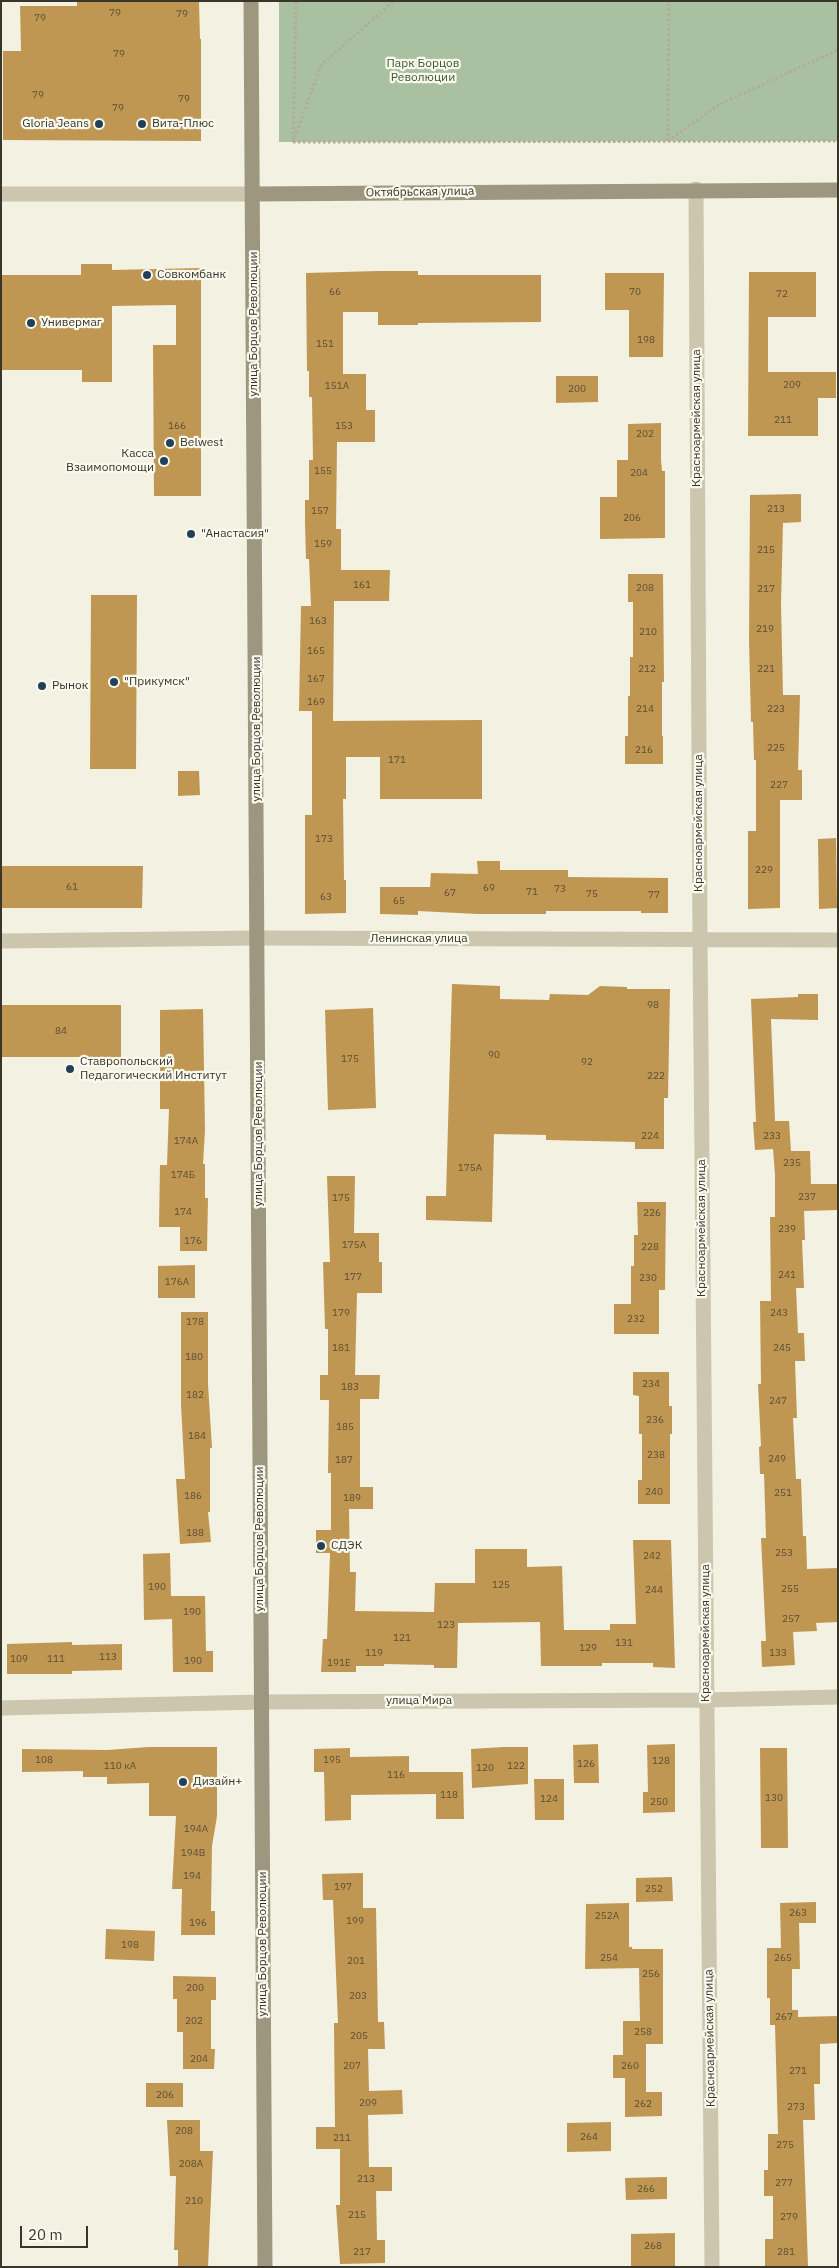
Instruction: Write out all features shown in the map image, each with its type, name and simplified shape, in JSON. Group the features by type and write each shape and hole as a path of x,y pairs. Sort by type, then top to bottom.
{"main road":[{"name":"улица Борцов Революции","path":"251,1 265,2267"},
{"name":"Октябрьская улица","path":"253,194 696,189 838,190"}],"street":[{"name":"Красноармейская улица","path":"696,189 700,941 712,2267"},
{"name":"Октябрьская улица","path":"1,194 253,194"},
{"name":"Ленинская улица","path":"1,941 258,938 838,940"},
{"name":"улица Мира","path":"1,1708 261,1702 706,1700 838,1697"}],"path":[{"path":"293,142 296,1"},
{"path":"293,142 321,65 394,1"},
{"path":"668,141 669,1"},
{"path":"668,141 720,104 838,50"},
{"path":"293,142 838,141"}],"green space":[{"name":"Парк Борцов Революции","path":"279,1 838,1 838,141 279,142"}],"building":[{"path":"77,1 199,1 201,141 3,140 3,51 21,51 20,6 77,6"},
{"path":"81,264 112,264 112,270 201,268 201,496 154,496 153,345 176,345 176,305 112,306 112,382 82,382 82,370 1,370 1,275 81,275"},
{"path":"418,271 418,275 541,275 541,322 378,325 378,312 343,312 343,374 366,374 366,410 375,410 375,442 337,442 336,529 341,529 341,570 390,570 389,601 334,601 333,721 482,720 482,799 380,799 380,757 346,757 346,799 343,799 346,913 305,914 305,815 312,815 312,711 299,711 301,606 311,606 309,559 306,559 305,500 309,500 309,460 313,460 312,397 309,397 309,371 307,371 306,273"},
{"path":"749,272 816,272 816,317 768,317 768,372 836,372 836,398 818,398 818,436 748,436"},
{"path":"605,273 664,273 663,357 629,357 629,310 605,310"},
{"path":"556,376 598,376 598,402 556,403"},
{"path":"661,423 661,460 662,471 665,471 665,538 600,539 600,497 617,497 617,460 628,460 628,424"},
{"path":"801,494 801,522 783,523 781,604 783,695 800,695 798,770 802,770 802,800 780,800 780,908 748,909 748,831 756,831 756,760 754,760 753,722 751,722 749,640 750,495"},
{"path":"628,574 663,574 663,764 625,764 625,736 628,736 628,696 630,696 630,657 633,657 633,602 628,602"},
{"name":"\"Прикумск\"","path":"91,595 137,595 136,769 90,769"},
{"path":"178,771 199,771 200,795 178,796"},
{"path":"836,838 837,908 819,909 818,839"},
{"path":"477,861 500,861 500,870 568,870 568,877 668,878 668,913 641,913 641,911 546,911 546,914 478,914 418,911 418,915 380,914 380,887 430,887 431,873 478,874"},
{"path":"1,866 143,866 142,908 1,908"},
{"path":"452,984 500,986 500,999 549,1000 550,994 588,995 600,986 627,987 627,989 670,989 668,1098 664,1098 664,1149 635,1149 635,1142 546,1140 546,1135 494,1134 492,1222 426,1220 426,1196 446,1196"},
{"path":"798,994 818,994 818,1020 771,1019 775,1121 789,1121 791,1151 810,1151 811,1184 838,1184 838,1210 804,1211 805,1240 802,1240 804,1288 796,1288 798,1333 804,1333 805,1361 795,1361 797,1418 793,1418 796,1479 801,1479 803,1536 806,1536 807,1569 838,1568 838,1622 816,1623 817,1631 793,1632 795,1665 762,1667 761,1641 766,1641 761,1538 766,1538 764,1474 760,1474 759,1447 761,1446 758,1384 761,1384 760,1301 771,1301 770,1217 775,1217 775,1175 773,1149 755,1150 753,1122 756,1122 751,999 798,997"},
{"path":"1,1005 121,1005 121,1057 1,1057"},
{"path":"373,1008 376,1108 328,1110 325,1010"},
{"path":"203,1009 205,1130 203,1164 205,1164 205,1198 208,1198 207,1251 180,1251 180,1227 159,1227 160,1165 167,1165 169,1109 160,1109 160,1010"},
{"path":"327,1176 355,1176 354,1233 379,1233 379,1262 382,1262 382,1293 357,1293 355,1375 380,1375 379,1399 360,1399 360,1487 373,1487 373,1509 349,1509 350,1572 356,1572 355,1611 434,1612 435,1583 475,1583 475,1549 527,1549 527,1567 562,1566 564,1630 610,1630 610,1624 636,1624 633,1540 671,1540 675,1668 653,1667 653,1663 602,1663 602,1666 541,1666 540,1622 458,1623 457,1668 434,1668 434,1665 384,1664 384,1666 356,1666 356,1672 321,1672 323,1639 327,1639 330,1553 316,1553 316,1530 331,1530 331,1473 328,1473 329,1400 320,1400 320,1375 328,1375 328,1329 325,1329 323,1262 330,1262"},
{"path":"637,1202 666,1202 665,1290 659,1290 659,1334 614,1334 614,1304 631,1304 631,1266 634,1266 634,1235 638,1235"},
{"path":"195,1265 195,1298 158,1298 158,1266"},
{"path":"181,1312 208,1312 208,1384 212,1448 210,1448 210,1512 208,1512 211,1542 180,1544 176,1479 185,1479 181,1405"},
{"path":"633,1372 669,1372 669,1406 672,1406 670,1504 638,1504 638,1480 642,1480 642,1434 639,1434 639,1396 633,1395"},
{"path":"170,1553 171,1596 205,1596 206,1651 213,1651 213,1672 173,1672 172,1619 144,1620 143,1554"},
{"path":"72,1642 72,1645 122,1644 122,1670 72,1671 72,1674 7,1674 7,1644"},
{"path":"598,1744 599,1783 574,1783 573,1745"},
{"path":"675,1744 675,1812 643,1813 643,1792 648,1792 647,1745"},
{"path":"149,1747 217,1747 217,1816 212,1846 211,1911 215,1911 215,1935 181,1935 182,1889 172,1889 176,1816 149,1816 149,1783 107,1784 107,1777 83,1777 83,1771 22,1772 22,1749 107,1750"},
{"path":"528,1747 528,1784 472,1788 471,1749"},
{"path":"350,1748 350,1757 409,1756 409,1772 463,1772 464,1819 436,1819 436,1794 351,1795 351,1820 325,1821 324,1772 314,1772 314,1749"},
{"path":"760,1748 787,1748 788,1848 761,1848"},
{"path":"534,1779 564,1779 564,1820 535,1820"},
{"path":"363,1873 363,1908 376,1908 378,2022 384,2022 385,2049 368,2049 369,2091 402,2090 403,2114 368,2115 369,2167 392,2167 392,2191 376,2191 377,2240 385,2240 385,2263 340,2264 336,2205 340,2205 340,2149 316,2149 316,2127 335,2127 334,2023 338,2023 333,1900 323,1900 322,1874"},
{"path":"672,1877 673,1901 636,1902 636,1878"},
{"path":"816,1902 816,1923 799,1923 800,1969 792,1969 792,2010 798,2010 798,2017 838,2016 838,2043 820,2044 820,2084 814,2084 815,2120 803,2120 808,2266 765,2266 765,2239 773,2239 773,2196 764,2196 764,2170 768,2170 768,2134 778,2134 775,2025 770,2025 770,1998 767,1998 767,1948 781,1948 780,1903"},
{"path":"629,1903 629,1947 632,1947 632,1949 663,1949 663,2044 646,2044 646,2092 662,2092 662,2116 625,2117 625,2078 613,2078 613,2055 623,2055 623,2021 640,2021 639,1968 585,1969 586,1904"},
{"path":"106,1929 155,1931 154,1961 105,1959"},
{"path":"173,1976 216,1977 216,2000 211,2000 211,2049 215,2049 214,2069 183,2069 183,2032 177,2032 177,1999 173,1999"},
{"path":"146,2083 183,2083 183,2107 146,2107"},
{"path":"167,2120 200,2120 200,2151 213,2151 208,2267 178,2267 178,2250 174,2250 176,2176 170,2176"},
{"path":"611,2122 611,2151 567,2152 567,2123"},
{"path":"667,2177 667,2199 626,2200 625,2178"},
{"path":"675,2233 675,2267 631,2267 631,2234"}],"place":[{"name":"Gloria Jeans","path":"99,124"},
{"name":"Вита-Плюс","path":"142,124"},
{"name":"Совкомбанк","path":"147,275"},
{"name":"Универмаг","path":"31,323"},
{"name":"Belwest","path":"170,443"},
{"name":"Касса Взаимопомощи","path":"164,461"},
{"name":"\"Анастасия\"","path":"191,534"},
{"name":"\"Прикумск\"","path":"114,682"},
{"name":"Рынок","path":"42,686"},
{"name":"Ставропольский Педагогический Институт","path":"70,1069"},
{"name":"СДЭК","path":"321,1546"},
{"name":"Дизайн+","path":"183,1782"}]}
